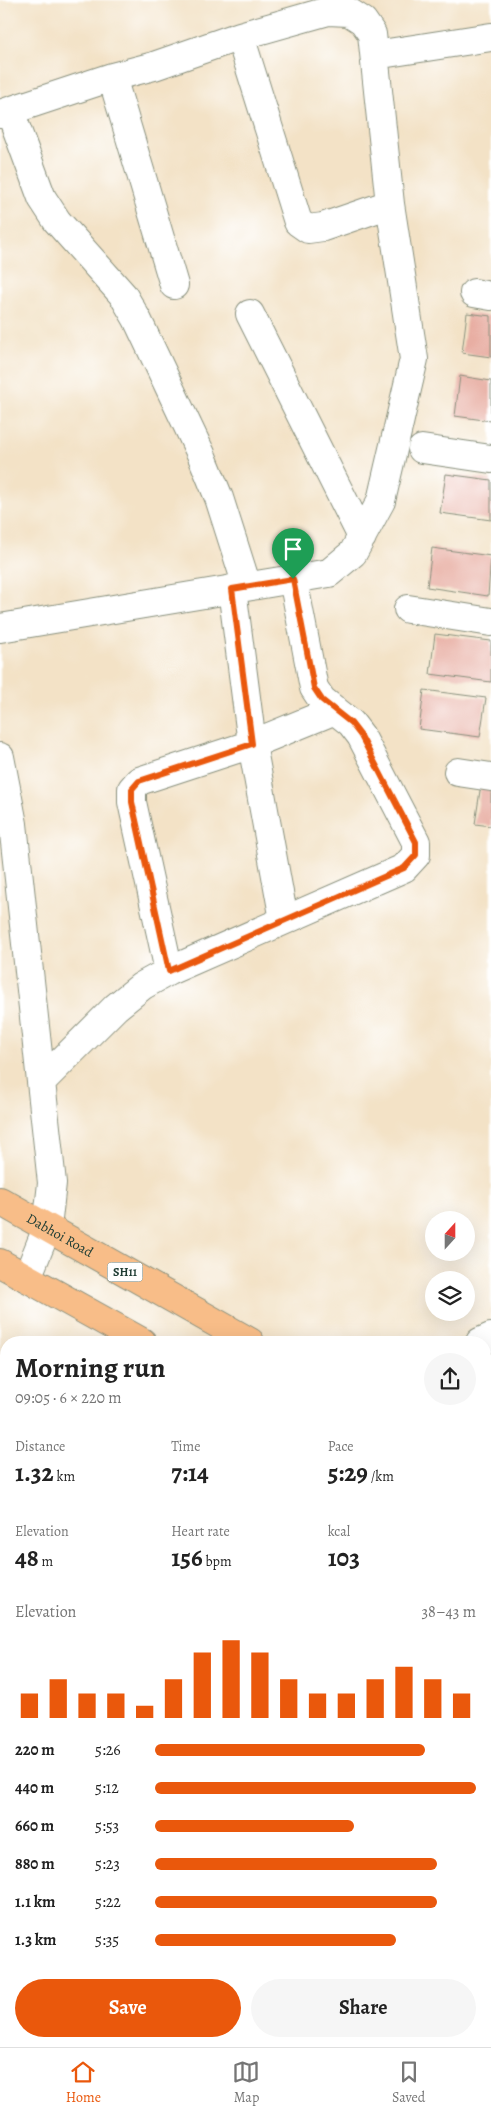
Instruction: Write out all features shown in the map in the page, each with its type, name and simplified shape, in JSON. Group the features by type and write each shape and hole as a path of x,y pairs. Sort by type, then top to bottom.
{"main road":[{"name":"Dabhoi Road","path":"0,1201 239,1336"},
{"path":"0,1263 131,1336"}],"street":[{"path":"0,628 240,588 293,579 330,573 354,553 382,501 414,359 390,204 372,34 363,21 349,12 328,11 240,36 154,66 112,77 5,112 42,198 57,221 123,295 137,319 220,498 240,588 252,744 284,920"},
{"path":"240,36 298,222 308,229 323,227 390,204"},
{"path":"375,55 491,37"},
{"path":"112,77 174,285"},
{"path":"250,314 362,536"},
{"path":"422,449 491,460"},
{"path":"41,1082 116,1007 142,986 169,971 404,868 416,855 416,842 361,736 351,723 322,700 314,688 293,579"},
{"path":"408,609 491,622"},
{"path":"169,971 132,802 132,789 139,781 252,744 335,710"},
{"path":"0,757 13,824 52,1183 47,1228 27,1278"},
{"path":"458,772 491,777"}],"building":[{"path":"467,313 491,316 491,357 462,353"},
{"path":"460,376 491,381 491,421 455,416"},
{"path":"446,474 491,480 491,520 440,513"},
{"path":"432,548 491,556 488,596 427,587"},
{"path":"435,634 491,641 491,682 430,674"},
{"path":"424,690 486,698 480,737 419,729"},
{"path":"481,784 491,785 491,826 475,824"}],"route":[{"path":"293,579 314,688 322,700 351,723 361,736 416,842 416,855 404,868 169,971 132,802 132,789 139,781 252,744 232,589 293,579"}]}
